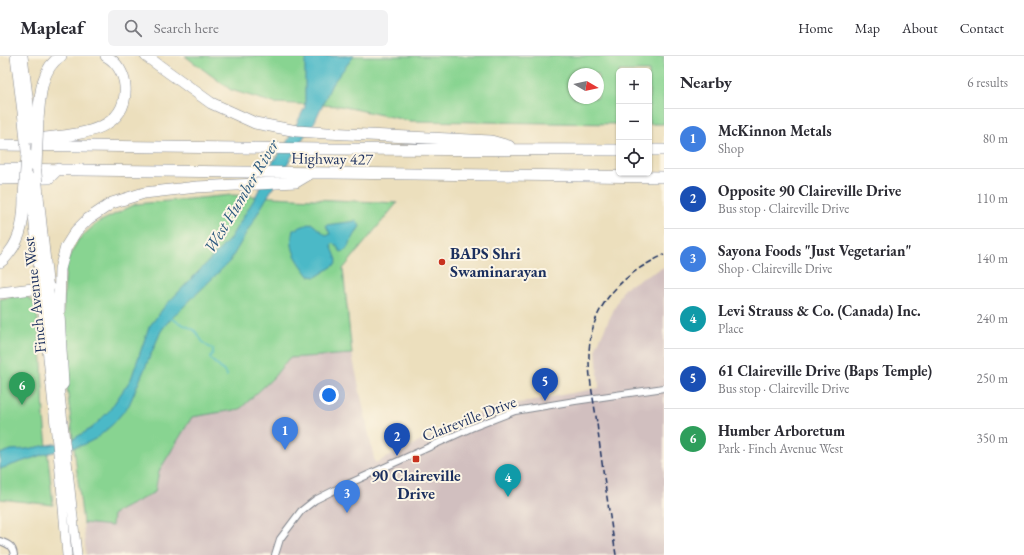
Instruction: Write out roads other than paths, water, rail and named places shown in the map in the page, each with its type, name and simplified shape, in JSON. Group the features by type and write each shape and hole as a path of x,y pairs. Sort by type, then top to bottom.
{"highway":[{"path":"36,167 31,120 48,69 61,56"},
{"path":"2,145 45,137 72,135 93,131 112,120 120,110 123,102 125,85 116,64 106,56"},
{"path":"146,56 211,103 242,118 267,126 327,133 491,141 525,150"},
{"name":"Highway 427","path":"2,145 320,149 616,150"},
{"path":"652,150 664,150"},
{"path":"0,262 3,261 14,247 19,236 31,196 27,155"},
{"name":"Highway 427","path":"0,169 311,174 664,177"},
{"path":"0,179 49,178 58,169"},
{"path":"59,387 63,384 59,314 60,269 66,247 76,231 88,219 112,203 130,196 144,193 170,189 296,182 311,174"},
{"path":"0,292 45,288"}],"main road":[{"path":"15,56 31,120"},
{"path":"23,56 31,120 27,155"},
{"name":"Finch Avenue West","path":"36,167 31,196 59,387 58,420"},
{"name":"Finch Avenue West","path":"45,288 63,471 67,555"},
{"name":"Finch Avenue West","path":"63,471 77,555"}],"street":[{"name":"Claireville Drive","path":"275,555 280,539 301,511 315,500 470,428 515,411 575,400 664,388"},
{"path":"0,541 8,544 13,549 14,555"}],"water":[{"path":"308,56 354,56 332,84 314,123 305,135 266,199 230,261 167,323 161,331 129,405 113,424 97,438 83,445 45,454 0,469 0,454 11,450 27,449 70,441 92,428 109,411 131,379 149,327 165,306 229,240 255,198 270,166 287,142 305,107 305,62"},
{"path":"356,221 360,226 346,250 341,252 334,243 331,245 337,260 336,264 316,277 309,276 295,255 292,244 293,230 311,223 327,236 330,234 326,225"}],"waterway":[{"path":"170,318 194,330 205,345 213,349 213,353 210,358 227,376"}],"railway":[{"path":"616,555 589,367 590,341 594,324 610,295 621,283 634,273 648,263 664,255"}],"place":[{"name":"BAPS Shri Swaminarayan","path":"442,262"},
{"name":"61 Claireville Drive (Baps Temple)","path":"545,401"},
{"name":"Humber Arboretum","path":"22,405"},
{"name":"McKinnon Metals","path":"285,450"},
{"name":"Opposite 90 Claireville Drive","path":"397,456"},
{"name":"90 Claireville Drive","path":"416,459"},
{"name":"Levi Strauss & Co. (Canada) Inc.","path":"508,497"},
{"name":"Sayona Foods \"Just Vegetarian\"","path":"347,513"}],"water label":[{"name":"West Humber River","path":"241,196"}]}
